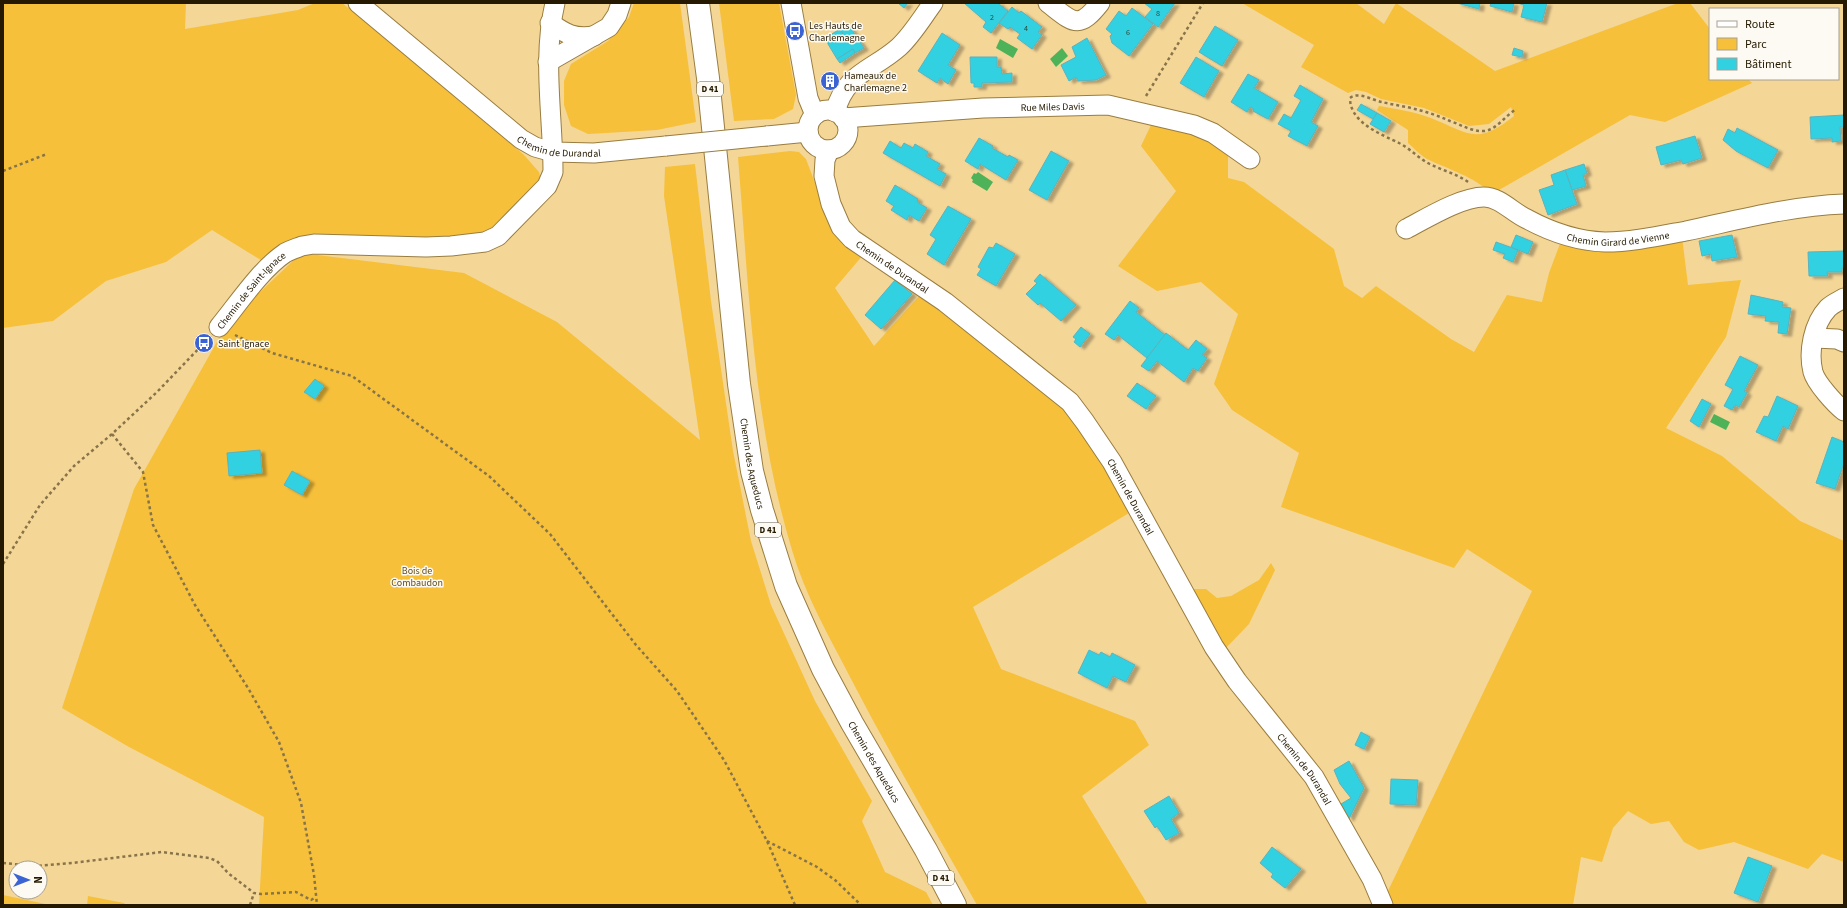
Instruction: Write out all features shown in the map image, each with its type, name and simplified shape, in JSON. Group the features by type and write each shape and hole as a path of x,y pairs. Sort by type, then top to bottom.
{"main road":[{"name":"Chemin des Aqueducs","path":"698,3 709,85 739,384 752,472 762,510 786,586 823,669 852,723 926,850 955,905"}],"street":[{"name":"Chemin de Durandal","path":"358,3 521,139 535,147 553,152 594,153 767,136 812,124"},
{"name":"Chemin de Saint-Ignace","path":"219,327 273,264 286,253 302,246 451,246 478,244 498,236 547,186 553,172 548,62 550,23 554,3"},
{"path":"548,62 609,27 617,15 621,3"},
{"path":"791,3 812,124 810,139 821,149 829,150 841,146 845,141 848,129 839,114 838,99 860,72 898,48 933,3"},
{"path":"1048,3 1068,18 1074,20 1087,18 1100,3"},
{"path":"550,23 571,36 581,38 594,36"},
{"name":"Rue Miles Davis","path":"839,114 982,108 1108,106 1194,125 1213,133 1250,159"},
{"path":"812,124 821,112 839,114"},
{"name":"Chemin de Durandal","path":"829,150 825,160 824,176 831,204 841,227 852,239 876,257 918,282 945,302 1070,402 1085,422 1112,462 1214,647 1242,687 1314,777 1372,879 1383,905"},
{"path":"1406,229 1451,206 1484,197"},
{"name":"Chemin Girard de Vienne","path":"1484,197 1494,199 1526,219 1564,236 1587,241 1605,242 1621,242 1670,234 1792,209 1844,204"},
{"path":"1844,298 1828,308 1817,327 1811,350 1813,373 1825,392 1844,410"},
{"path":"1814,338 1837,339 1844,342"}],"path":[{"path":"1136,112 1203,3"},
{"path":"1484,197 1466,181 1453,173 1431,165 1399,143 1381,135 1368,126 1355,114 1350,103 1350,98 1354,95 1359,95 1383,103 1414,109 1451,121 1472,131 1486,131 1497,126 1505,117 1515,110"},
{"path":"3,171 47,154"},
{"path":"219,327 272,353 352,376 489,476 550,534 636,645 677,691 724,760 767,841 795,905"},
{"name":"Chemin de Saint-Ignace","path":"3,564 40,505 74,466 112,434 157,392 219,327"},
{"path":"112,434 143,472 153,525 195,605 248,688 279,742 301,803 314,875 317,905"},
{"path":"767,841 817,867 835,880 861,905"},
{"path":"3,864 34,866 162,852 208,858 217,861 228,873 254,893 296,892 311,900 316,897"},
{"path":"250,905 254,893"}],"green space":[{"path":"3,3 186,3 185,29 298,10 315,3 342,3 448,87 524,155 539,172 541,180 496,229 474,240 318,239 264,262 212,230 166,262 106,281 53,321 3,328"},
{"path":"634,3 680,3 696,122 657,130 588,134 571,126 564,105 564,81 571,64 608,41 629,17"},
{"path":"719,3 779,3 796,95 793,109 774,119 734,121"},
{"path":"1242,3 1356,3 1384,24 1396,3 1495,71 1678,3 1690,3 1709,28 1709,80 1749,80 1752,83 1665,122 1630,115 1492,194 1477,182 1424,157 1408,143 1408,130 1377,110 1379,106 1410,112 1428,117 1472,134 1481,134 1501,126 1514,116 1511,107 1489,124 1469,126 1424,108 1381,99 1366,92 1356,90 1348,93 1301,67 1314,45"},
{"path":"1151,125 1196,130 1228,154 1228,178 1244,182 1334,249 1344,286 1362,298 1376,286 1451,339 1474,352 1507,295 1542,302 1549,273 1561,241 1682,237 1688,285 1741,280 1726,337 1666,428 1722,456 1800,521 1844,541 1844,862 1822,854 1808,869 1734,842 1699,850 1684,842 1669,821 1651,824 1628,811 1613,828 1602,862 1581,857 1573,905 1394,905 1387,893 1532,591 1467,549 1454,568 1281,507 1299,453 1232,410 1214,384 1238,314 1201,282 1157,291 1118,266 1176,191 1141,146"},
{"path":"790,151 799,152 806,159 830,223 863,255 835,288 874,346 922,293 1058,402 1093,446 1129,513 973,607 1001,669 1135,721 1149,745 1082,796 1148,905 977,905 912,791 818,615 797,567 779,502 769,453 754,355 738,157"},
{"name":"Bois de Combaudon","path":"695,164 711,301 733,451 751,541 771,605 815,701 872,801 862,821 885,872 926,892 933,905 259,905 264,817 129,747 62,708 134,489 227,324 301,253 464,273 557,322 700,440 664,196 665,167"},
{"path":"1271,563 1275,570 1249,624 1225,649 1188,589 1206,589 1217,598 1231,596 1259,580"},
{"path":"3,895 8,896 8,900 26,900 50,905 3,905"},
{"path":"88,896 124,903 126,905 87,905"}],"shaded area":[{"path":"1000,39 1018,49 1013,58 996,48"},
{"path":"1062,48 1068,56 1056,67 1050,59"},
{"path":"978,172 993,182 987,191 972,182 973,180 971,178 974,173 976,174"},
{"path":"1714,414 1730,422 1726,430 1710,422"}],"building":[{"path":"898,3 908,3 904,8"},
{"path":"964,3 1000,3 999,4 1008,11 991,33 983,27 986,22"},
{"path":"1144,3 1175,3 1158,27 1145,17 1152,9"},
{"path":"1457,3 1480,3 1479,9"},
{"path":"1491,3 1514,3 1512,12 1490,6"},
{"path":"1517,3 1547,3 1542,22 1521,17 1524,5"},
{"path":"1012,7 1019,13 1021,11 1042,27 1038,32 1042,35 1032,49 1017,38 1020,34 1010,27 1008,29 999,23"},
{"path":"1132,8 1153,24 1129,56 1112,43 1110,36 1112,34 1106,29 1119,11 1126,16"},
{"path":"848,24 864,48 855,53 853,49 837,59 828,44 843,34 840,29"},
{"path":"1215,26 1238,40 1222,66 1199,52"},
{"path":"840,29 843,34 828,44 827,37"},
{"path":"942,33 960,45 948,65 956,70 948,84 940,78 937,83 918,71"},
{"path":"1087,38 1106,75 1096,80 1078,81 1076,77 1069,81 1061,65 1076,57 1072,47"},
{"path":"1514,48 1523,51 1522,57 1512,55"},
{"path":"853,49 855,53 840,63 837,59"},
{"path":"970,57 997,57 997,67 1001,67 1002,74 1012,73 1012,82 982,83 982,87 974,87 974,83 971,83"},
{"path":"1196,57 1219,71 1204,97 1180,83"},
{"path":"1248,74 1259,80 1254,88 1278,102 1268,119 1253,111 1254,109 1250,107 1247,112 1231,102"},
{"name":"Hameaux de Charlemagne 2","path":"829,75 836,82 832,86 825,79"},
{"path":"1300,85 1323,99 1311,122 1318,126 1307,146 1288,136 1291,131 1278,124 1284,114 1291,118 1301,100 1294,96"},
{"path":"1361,104 1377,113 1373,119 1357,110"},
{"path":"1377,113 1391,121 1384,132 1370,124"},
{"path":"1844,115 1844,127 1840,127 1841,141 1832,142 1832,138 1811,139 1810,117"},
{"path":"1737,128 1778,150 1768,168 1736,151 1723,140 1728,129 1735,133"},
{"path":"1695,136 1702,158 1683,164 1681,160 1661,165 1656,147"},
{"path":"979,138 993,146 992,148 1008,157 1009,155 1018,160 1006,180 980,164 978,169 965,161"},
{"path":"890,141 901,148 904,143 913,148 915,144 928,152 926,156 940,164 937,169 946,174 940,186 883,153"},
{"path":"1051,151 1069,161 1047,200 1029,190"},
{"path":"1584,164 1587,173 1583,175 1586,186 1572,190 1565,170"},
{"path":"1565,170 1577,204 1548,215 1539,190 1554,185 1551,175"},
{"path":"895,185 918,199 917,202 927,208 919,221 909,215 907,220 891,210 894,206 886,201"},
{"path":"948,206 971,219 944,265 927,254 936,239 930,235"},
{"path":"1516,235 1533,242 1528,254 1511,247"},
{"path":"1732,235 1737,257 1712,261 1711,254 1702,256 1699,241"},
{"path":"1496,242 1518,250 1513,262 1503,258 1505,254 1493,250"},
{"path":"996,243 1015,254 996,286 977,275 981,269 978,267 989,247 993,248"},
{"path":"1844,251 1844,268 1842,268 1842,272 1827,272 1828,276 1809,276 1808,252"},
{"path":"1040,274 1076,305 1061,321 1040,303 1038,305 1026,294 1037,283 1034,281"},
{"path":"895,280 912,294 881,329 865,315"},
{"path":"1751,295 1783,302 1782,307 1791,308 1787,334 1778,333 1779,322 1765,321 1766,316 1748,314"},
{"path":"1130,301 1139,308 1136,312 1165,335 1147,358 1118,335 1114,340 1105,334"},
{"path":"1081,327 1090,334 1080,347 1074,342 1076,339 1073,337"},
{"path":"1166,333 1188,350 1196,340 1207,349 1202,355 1207,358 1198,371 1193,368 1184,382 1157,361 1149,371 1141,366"},
{"path":"1740,356 1758,365 1744,391 1747,393 1739,407 1735,405 1732,410 1724,406 1733,389 1725,385"},
{"path":"315,379 324,386 315,399 304,392"},
{"path":"1137,383 1156,396 1146,409 1127,396"},
{"path":"1777,396 1798,406 1788,429 1783,426 1776,441 1756,432 1764,416 1768,417"},
{"path":"1702,399 1711,404 1699,427 1690,421"},
{"path":"1832,437 1844,442 1844,463 1835,489 1816,483"},
{"path":"260,450 262,473 229,476 227,453"},
{"path":"292,471 310,481 302,495 284,485"},
{"path":"1089,650 1099,655 1101,652 1110,657 1112,653 1135,665 1126,682 1113,676 1107,688 1078,673"},
{"path":"1361,732 1370,737 1364,749 1355,745"},
{"path":"1349,761 1364,788 1349,819 1341,804 1351,798 1340,784 1334,770"},
{"path":"1391,779 1418,780 1416,805 1390,804"},
{"path":"1169,796 1179,813 1171,819 1179,833 1166,840 1157,826 1155,828 1144,811"},
{"path":"1272,847 1301,869 1285,888 1271,877 1273,874 1260,863"},
{"path":"1748,857 1772,866 1758,902 1734,893"}],"place":[{"name":"Les Hauts de Charlemagne","path":"795,31"},
{"name":"Hameaux de Charlemagne 2","path":"830,81"},
{"name":"Saint Ignace","path":"204,343"}]}
